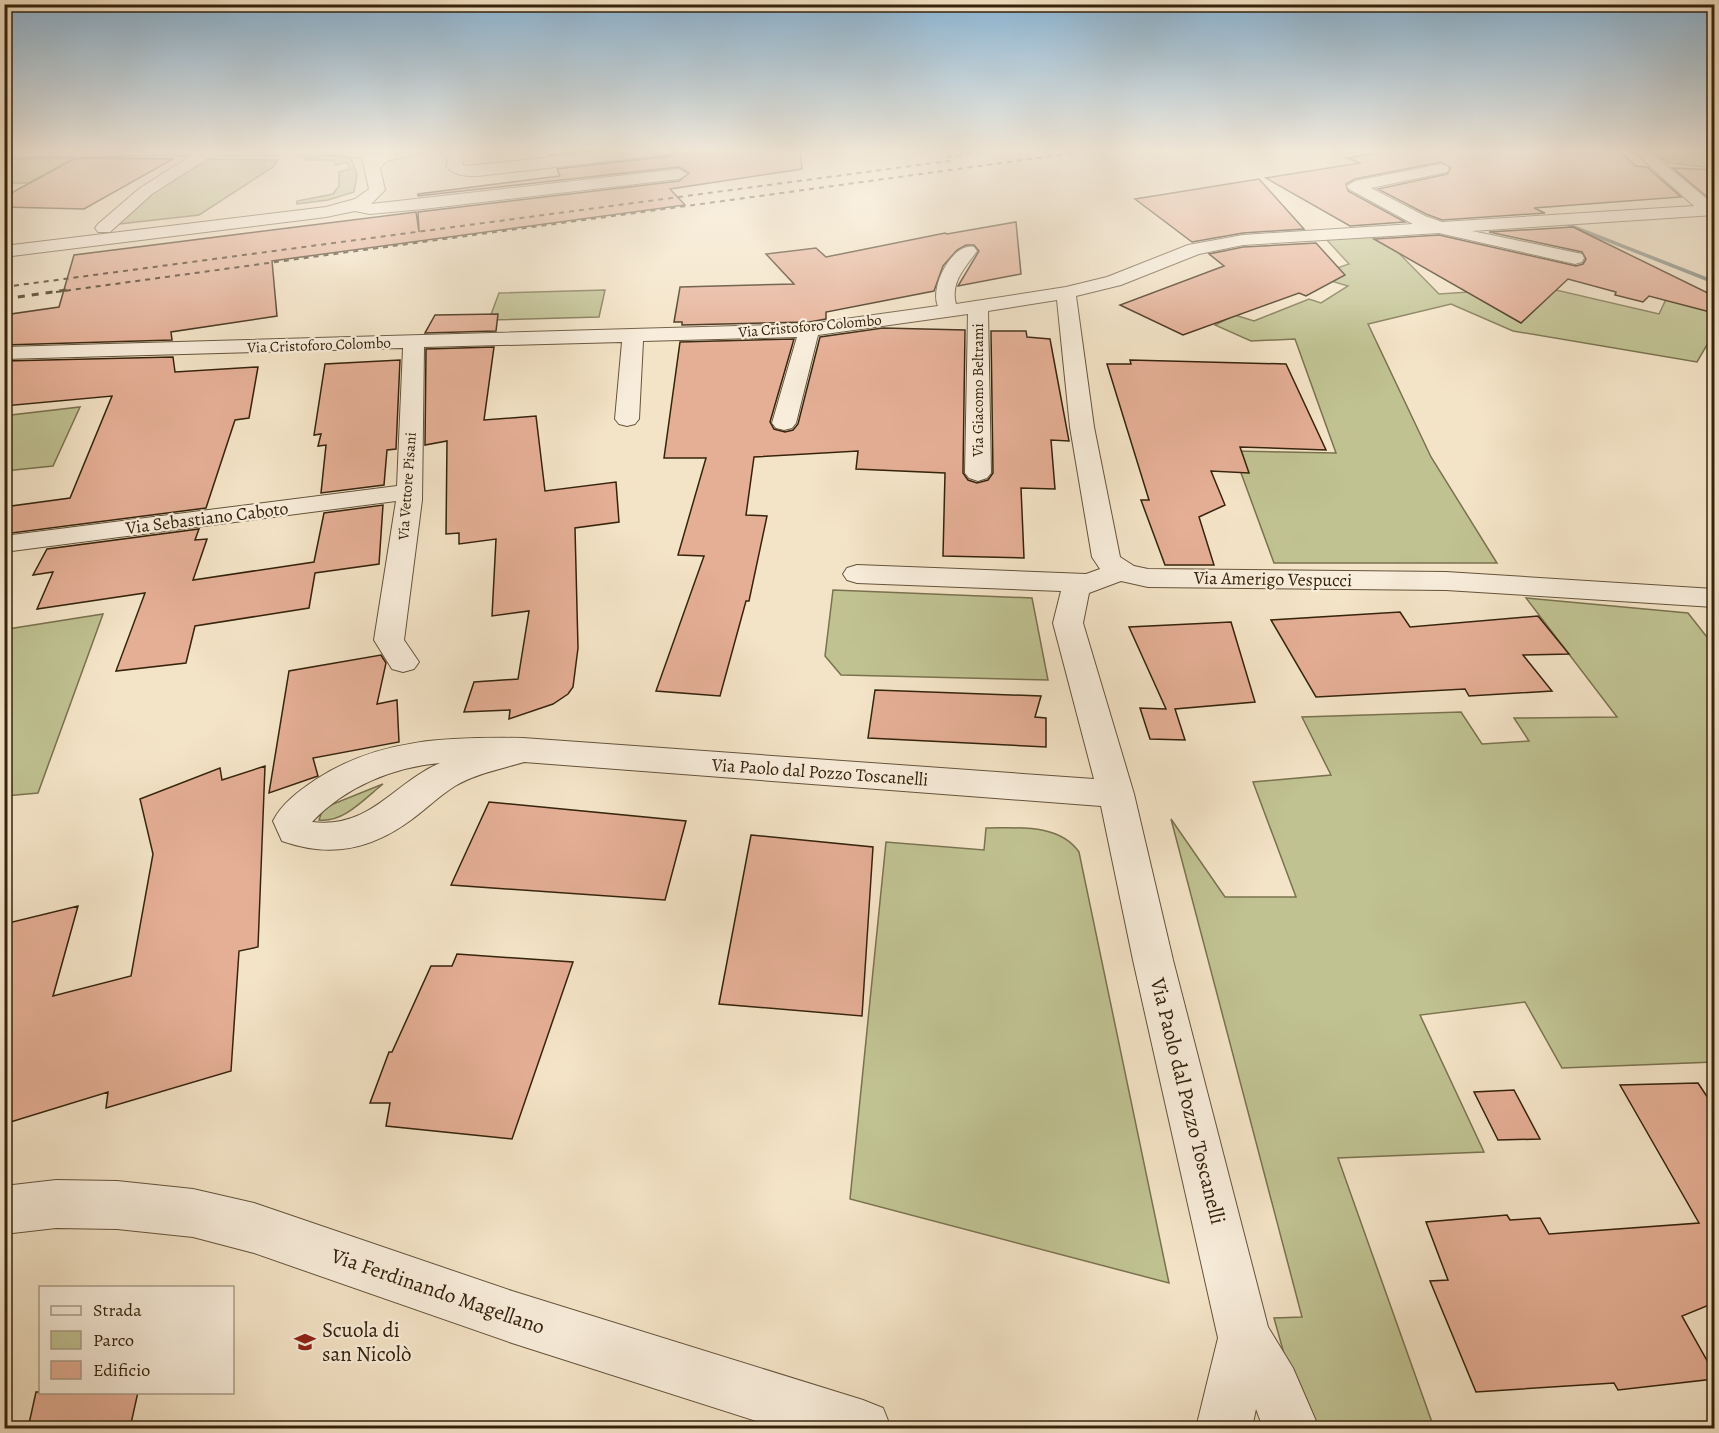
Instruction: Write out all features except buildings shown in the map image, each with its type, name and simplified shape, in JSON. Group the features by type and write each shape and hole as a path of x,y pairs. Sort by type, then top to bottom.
{"street":[{"path":"104,228 118,216"},
{"path":"4,252 280,216"},
{"path":"1411,216 1437,227"},
{"name":"Via Cristoforo Colombo","path":"4,353 809,330 1066,293 1114,281 1194,249 1214,244 1300,235 1617,216"},
{"name":"Via Cristoforo Colombo","path":"1437,227 1575,258"},
{"path":"950,311 943,294 944,284 968,251"},
{"path":"857,574 1105,577 1110,565 1106,557 1082,427 1066,293"},
{"name":"Via Giacomo Beltrami","path":"978,306 978,473"},
{"path":"784,423 809,330"},
{"path":"627,418 633,336"},
{"name":"Via Vettore Pisani","path":"403,662 389,640 408,516 414,342"},
{"name":"Via Sebastiano Caboto","path":"4,544 409,492"},
{"name":"Via Amerigo Vespucci","path":"1105,577 1446,581 1714,598"},
{"name":"Via Paolo dal Pozzo Toscanelli","path":"1105,577 1076,588 1068,623 1116,794 1153,960 1244,1338 1274,1387 1291,1428"},
{"name":"Via Paolo dal Pozzo Toscanelli","path":"523,750 447,774 398,811 368,828 337,836 307,837 295,831 291,821 304,806 324,791 389,760 420,753 523,750 1116,794"},
{"name":"Via Ferdinando Magellano","path":"4,1210 56,1204 117,1205 193,1213 254,1228 512,1317 863,1428"},
{"name":"Via Paolo dal Pozzo Toscanelli","path":"1224,1428 1244,1338"}],"green space":[{"path":"127,216 191,216 119,224"},
{"path":"1382,236 1439,294 1543,287 1659,314 1671,289 1714,300 1714,333 1697,362 1513,331 1451,304 1368,324 1431,457 1497,563 1274,563 1233,451 1336,453 1295,339 1251,341 1215,325 1235,315 1254,321 1309,299 1321,303 1348,286 1314,276 1349,264 1326,239"},
{"path":"605,290 599,317 489,320 499,293"},
{"path":"80,407 53,466 5,471 5,430 11,415"},
{"path":"833,590 1032,598 1048,680 841,675 825,656"},
{"path":"1526,598 1688,613 1714,646 1714,1062 1562,1068 1525,1002 1420,1015 1484,1152 1338,1158 1434,1428 1312,1428 1298,1404 1274,1318 1302,1317 1171,819 1225,897 1296,897 1253,782 1331,775 1302,717 1461,712 1482,744 1529,741 1514,718 1617,717"},
{"path":"103,614 38,793 5,796 4,637 8,629"},
{"path":"383,784 345,814 337,818 319,820 323,808"},
{"path":"986,828 1024,828 1049,832 1071,843 1079,852 1169,1283 850,1199 886,842 984,850"}],"waterway":[{"path":"1569,225 1714,282"}],"railway":[{"path":"4,287 537,216"},
{"path":"56,292 614,216"},
{"path":"4,299 67,290"}],"place":[{"name":"Scuola di san Nicolò","path":"305,1342"}]}
